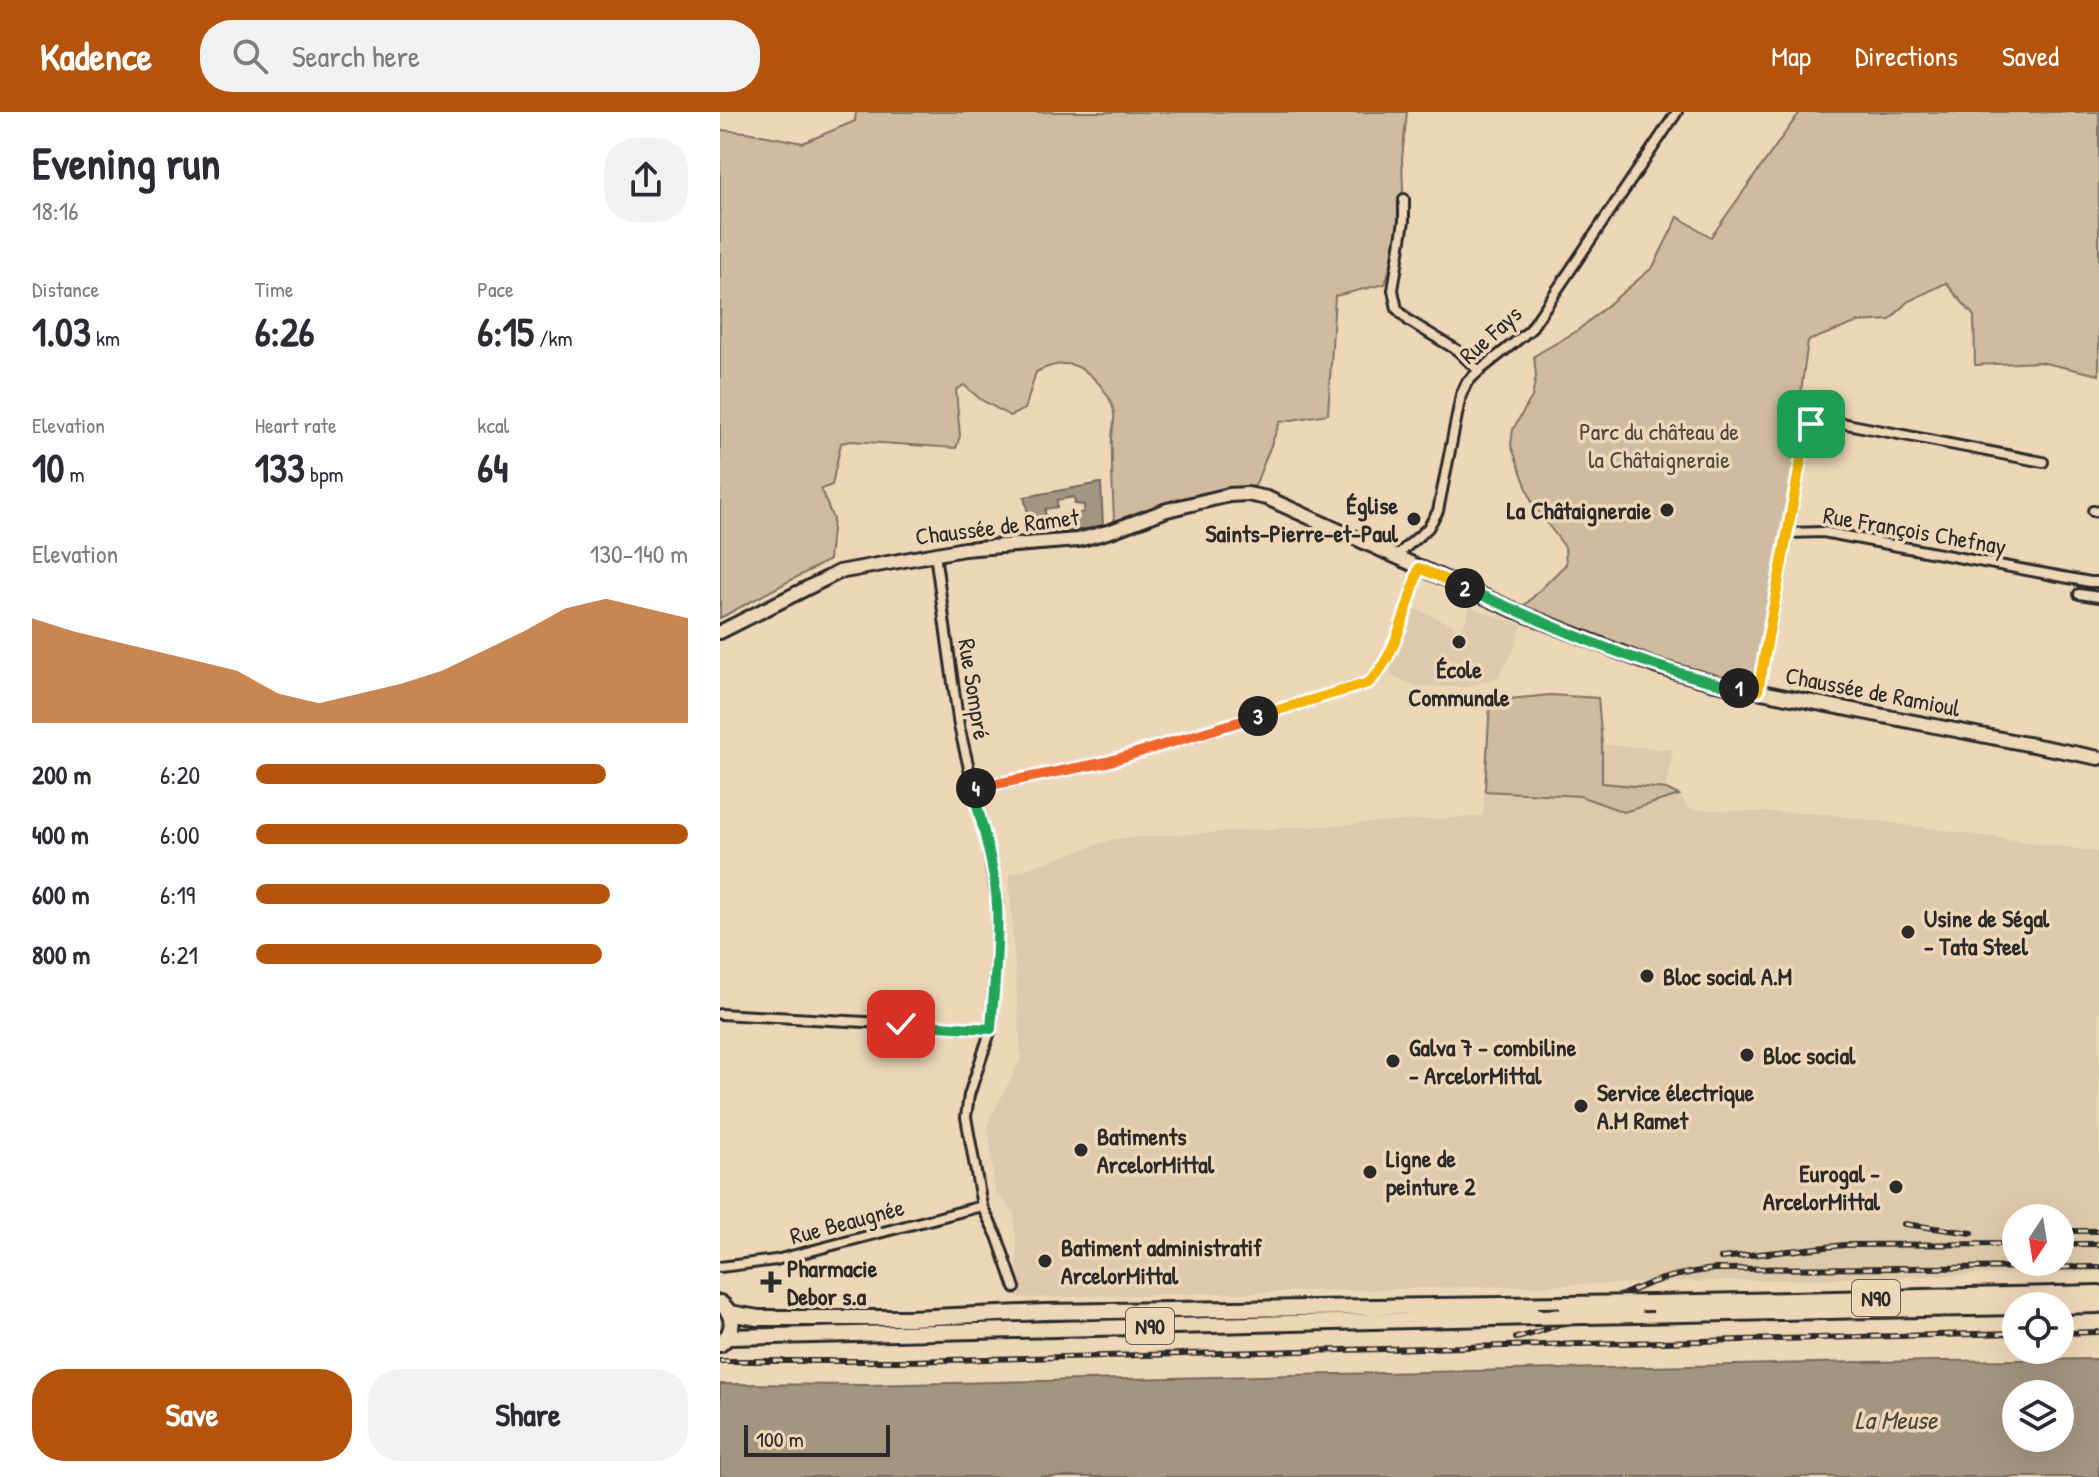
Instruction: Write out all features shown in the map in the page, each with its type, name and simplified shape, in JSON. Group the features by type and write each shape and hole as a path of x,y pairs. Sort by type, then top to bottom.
{"highway":[{"name":"N90","path":"725,1308 758,1318 896,1318 1045,1312 2099,1293"},
{"path":"2074,1306 2099,1305"},
{"name":"N90","path":"724,1341 1538,1317 2002,1307"},
{"path":"724,1341 732,1329 725,1308"}],"main road":[{"name":"Chaussée de Ramet","path":"720,632 826,576 973,548 1078,540 1176,508 1239,494 1267,498 1394,557"},
{"path":"1394,557 1419,568"},
{"name":"Chaussée de Ramioul","path":"1419,568 1623,655 1683,674 2099,758"}],"street":[{"name":"Rue Fays","path":"1394,557 1428,528 1438,511 1461,395 1467,382 1530,330 1677,112"},
{"path":"1404,199 1404,221 1393,290 1397,309 1409,321 1457,350 1479,371"},
{"path":"1788,533 1806,433 1817,420 2043,462"},
{"name":"Rue François Chefnay","path":"1758,691 1788,533 1823,532 2099,582"},
{"name":"Rue Sompré","path":"935,554 959,726 989,853 997,902 991,1029 969,1095 966,1117 982,1206 997,1236 1015,1288"},
{"path":"973,788 1107,762 1368,683 1379,674 1389,656 1419,568"},
{"path":"2079,594 2099,597"},
{"path":"720,1014 991,1029"},
{"name":"Rue Beaugnée","path":"720,1267 776,1260 982,1206"}],"shaded area":[{"name":"École Communale","path":"1470,607 1522,625 1512,654 1498,677 1467,687 1416,686 1389,675 1415,608 1462,630"},
{"path":"1550,695 1598,698 1602,744 1673,750 1666,789 1679,795 1689,809 1826,814 2099,852 2099,1272 2074,1273 2074,1204 2002,1204 2002,1274 1020,1298 1014,1212 995,1191 988,1123 1021,1059 1009,875 1113,839 1483,816 1490,701"}],"green space":[{"path":"856,112 1407,112 1402,159 1404,221 1385,284 1335,296 1328,414 1280,422 1255,486 1185,498 1118,521 1114,520 1112,480 1114,410 1108,396 1093,378 1079,367 1064,364 1036,372 1025,409 1010,416 980,399 964,385 956,390 960,436 956,448 851,441 841,443 832,485 821,489 833,519 829,560 720,618 720,130 803,143 855,121"},
{"name":"Parc du château de la Châtaigneraie","path":"1800,112 2099,112 2099,375 2040,362 1975,365 1974,316 1946,283 1907,302 1890,320 1858,322 1808,341 1797,421 1802,421 1757,669 1749,678 1736,681 1661,663 1522,608 1566,564 1565,547 1533,505 1511,445 1513,429 1532,397 1536,377 1534,356 1577,331 1653,267 1678,217 1711,237"},
{"path":"1550,695 1598,698 1602,783 1666,789 1679,795 1624,812 1580,796 1485,791 1490,701"}],"water":[{"path":"1101,483 1103,526 1034,537 1024,497","holes":["1074,497 1075,504 1084,505 1084,511 1072,518 1073,523 1047,526 1045,509 1057,507 1057,500"]},
{"name":"La Meuse","path":"2074,1359 2099,1359 2099,1477 720,1477 720,1384 865,1385 1861,1362 2002,1360 2002,1364 2074,1364"}],"railway":[{"path":"1904,1224 1972,1233"},
{"path":"2074,1231 2099,1231"},
{"path":"1721,1258 1845,1245 2002,1244"},
{"path":"2074,1244 2099,1244"},
{"path":"1516,1338 1565,1322 1652,1283 1715,1269 2099,1267"},
{"path":"2074,1333 2099,1332"},
{"path":"720,1361 907,1361 2002,1333"}],"place":[{"name":"La Châtaigneraie","path":"1667,510"},
{"name":"Église Saints-Pierre-et-Paul","path":"1414,519"},
{"name":"École Communale","path":"1459,642"},
{"name":"Usine de Ségal - Tata Steel","path":"1908,932"},
{"name":"Bloc social A.M","path":"1647,976"},
{"name":"Bloc social","path":"1747,1055"},
{"name":"Galva 7 - combiline - ArcelorMittal","path":"1393,1061"},
{"name":"Service électrique A.M Ramet","path":"1581,1106"},
{"name":"Batiments ArcelorMittal","path":"1081,1150"},
{"name":"Ligne de peinture 2","path":"1370,1172"},
{"name":"Eurogal - ArcelorMittal","path":"1896,1187"},
{"name":"Batiment administratif ArcelorMittal","path":"1045,1261"},
{"name":"Pharmacie Debor s.a","path":"771,1282"}],"route":[{"path":"901,1024 991,1029 997,902 973,789 1107,762 1368,683 1379,674 1389,656 1419,568 1623,655 1692,677 1758,691 1806,433 1811,424"}]}
